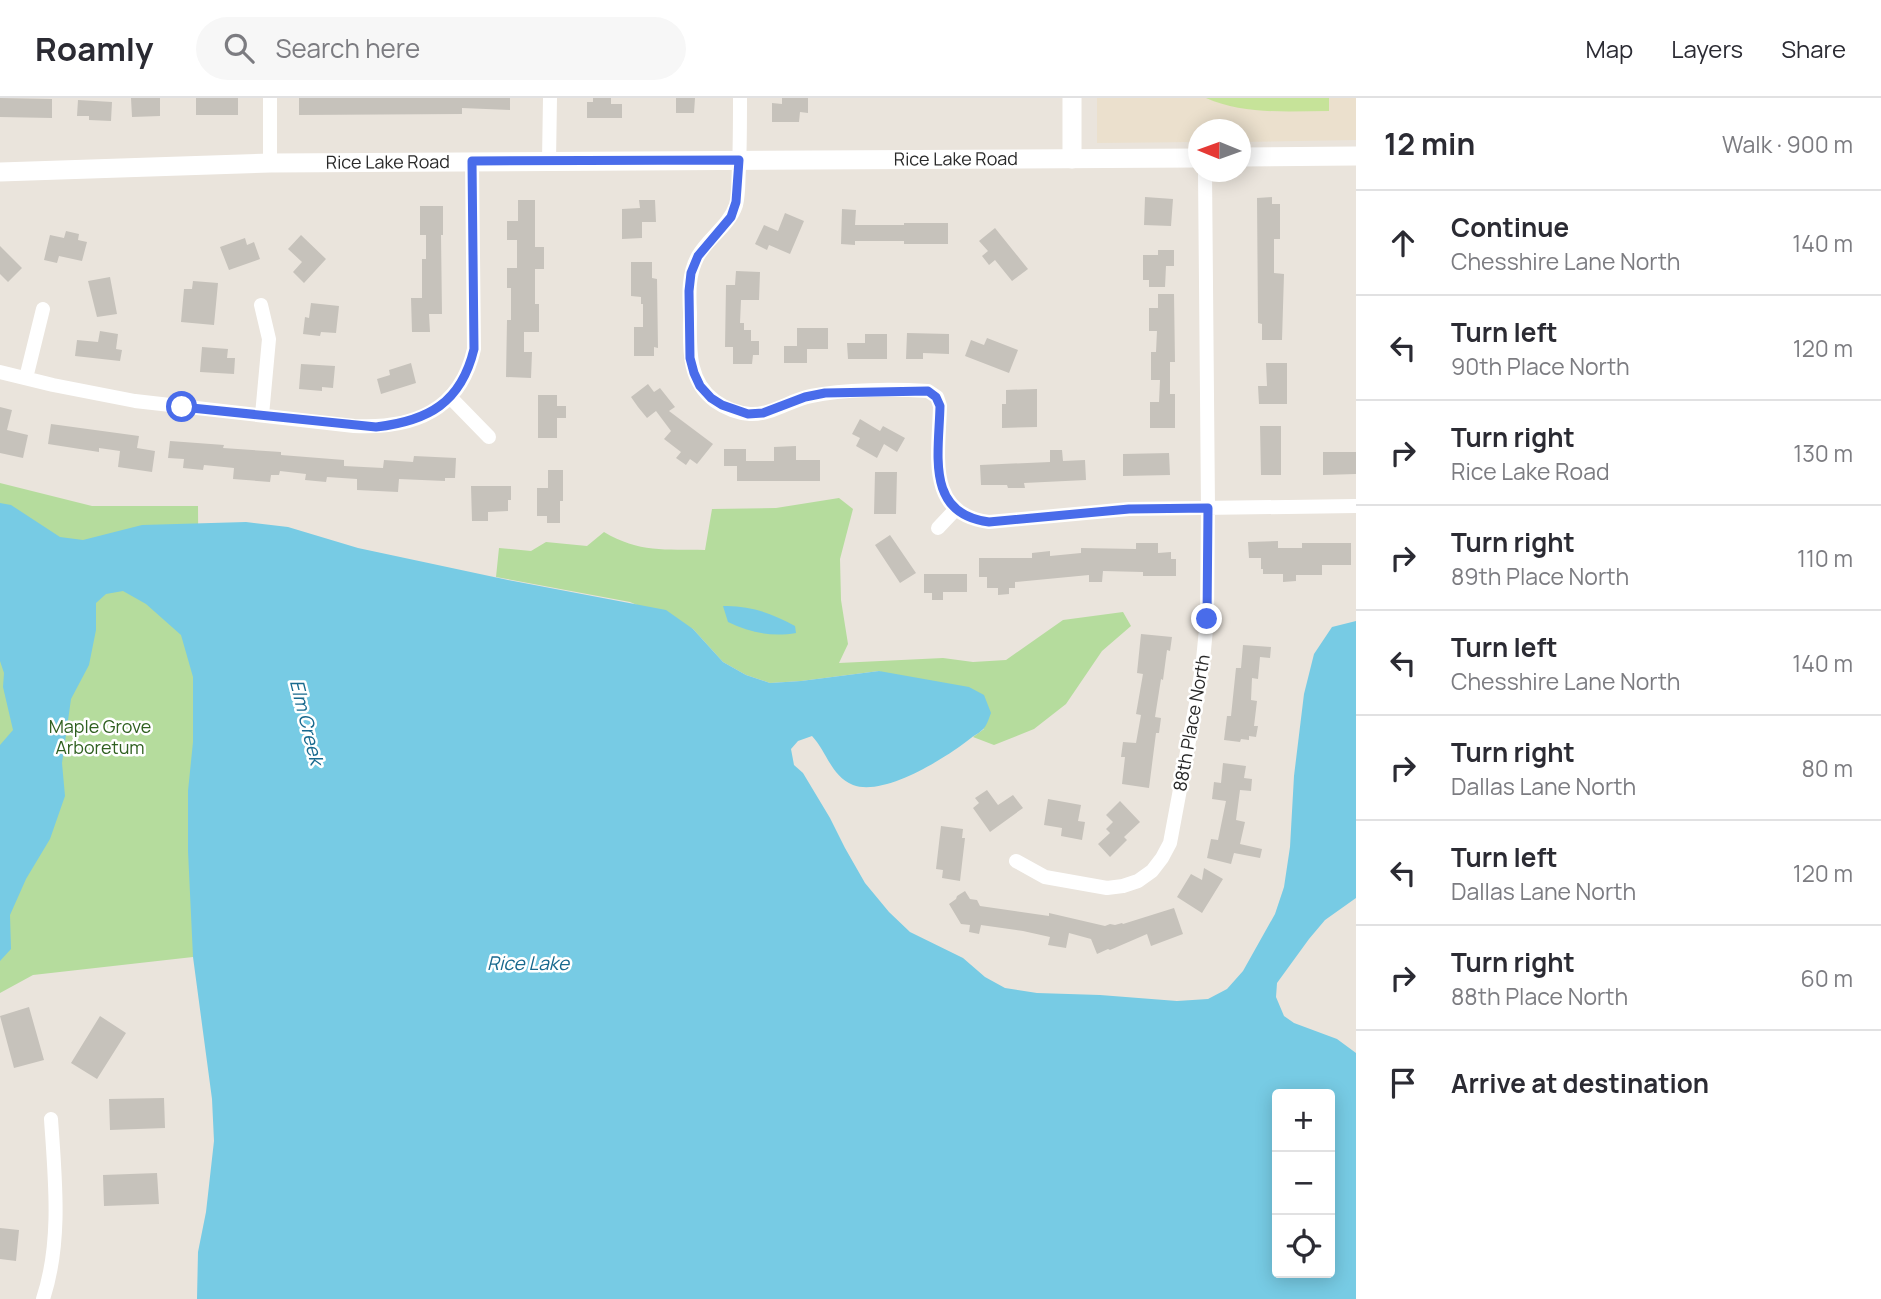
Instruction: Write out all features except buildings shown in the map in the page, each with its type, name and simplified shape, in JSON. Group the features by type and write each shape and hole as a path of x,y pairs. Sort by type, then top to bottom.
{"street":[{"path":"270,98 270,163"},
{"path":"549,161 550,98"},
{"path":"740,98 736,202 731,217 698,256 691,273 689,291 690,358 700,386 711,398 748,414 763,413 805,397 825,393 928,391 936,397 940,406 942,487 955,510 975,520 989,522 1129,509 1356,506"},
{"path":"1072,98 1072,159"},
{"path":"1251,158 1356,156"},
{"name":"Rice Lake Road","path":"0,172 270,163 1188,158"},
{"path":"0,372 135,401 341,425 376,427 402,424 423,417 450,397 461,384 470,367 474,349 472,161"},
{"name":"88th Place North","path":"1016,861 1045,877 1107,888 1138,881 1152,871 1170,843 1203,660 1207,619 1205,182"},
{"path":"261,305 269,339 262,415"},
{"path":"26,378 43,309"},
{"path":"450,397 489,437"},
{"path":"939,528 955,510"},
{"path":"43,1299 53,1260 55,1227 51,1119"}],"shaded area":[{"path":"1097,98 1356,98 1356,140 1251,142 1251,119 1188,119 1188,142 1097,143"}],"green space":[{"path":"1206,98 1329,98 1329,111 1251,110"},
{"name":"Maple Grove Arboretum","path":"0,483 92,506 198,506 200,781 193,957 33,975 0,993"},
{"path":"839,498 853,509 840,559 841,600 848,644 839,663 943,658 973,662 1006,660 1063,620 1123,612 1131,626 1102,651 1066,704 1034,729 994,745 973,737 984,729 879,671 770,683 746,675 723,662 693,629 630,602 496,577 499,548 531,551 546,542 587,546 604,532 641,547 705,550 712,509 776,508"}],"water":[{"name":"Rice Lake","path":"0,503 11,505 60,537 83,540 142,525 246,522 288,527 358,548 666,610 693,629 723,662 746,675 770,683 879,671 969,687 984,695 991,713 985,727 947,755 898,780 866,787 853,785 839,776 812,736 798,741 791,749 794,765 803,773 865,883 910,932 963,958 985,977 1005,988 1037,993 1177,1001 1208,999 1227,989 1243,971 1275,914 1284,887 1290,847 1294,776 1304,694 1314,654 1332,627 1356,621 1356,898 1325,920 1309,939 1277,983 1276,997 1284,1016 1294,1023 1337,1039 1356,1053 1356,1299 197,1299 198,1252 206,1212 214,1141 212,1099 193,957 188,851 193,677 181,635 146,604 123,591 106,594 96,603 96,630 89,665 71,699 62,763 65,796 50,839 26,879 10,915 11,949 0,961 0,745 13,730 3,687 4,673 0,661"},
{"path":"723,606 743,607 770,614 795,626 796,633 770,634 745,629 728,622"}],"route":[{"path":"182,407 376,427 402,424 423,417 440,406 461,384 470,367 474,349 472,161 739,160 736,202 731,217 698,256 691,273 690,358 700,386 711,398 735,411 748,414 763,413 805,397 825,393 928,391 936,397 940,406 939,469 942,487 955,510 975,520 989,522 1129,509 1208,508 1207,619"}],"water label":[{"name":"Elm Creek","path":"307,722"}]}
